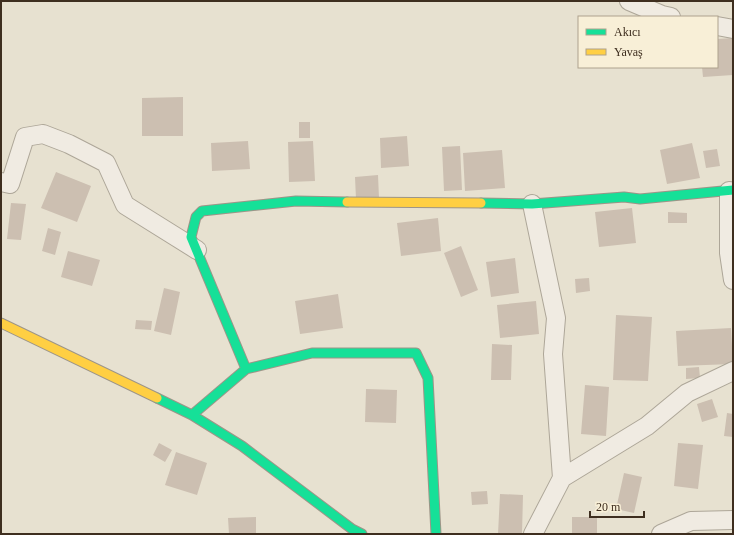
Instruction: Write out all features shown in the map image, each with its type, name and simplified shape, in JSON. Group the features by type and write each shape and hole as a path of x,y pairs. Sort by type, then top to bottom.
{"street":[{"path":"629,1 666,16"},
{"path":"718,26 733,29"},
{"path":"1,182 10,184 25,137 43,134 69,144 106,163 125,205 196,250"},
{"path":"246,368 191,237 196,217 202,211 296,201 532,204 624,197 640,199 731,190 729,253 733,280"},
{"path":"532,204 556,318 553,354 562,478"},
{"path":"1,323 192,415 242,446 352,529 362,534"},
{"path":"192,415 246,368 312,353 416,353 428,378 436,534"},
{"path":"533,534 562,478 647,426 687,393 733,371"},
{"path":"661,534 690,522 733,520"}],"building":[{"path":"733,38 733,75 703,77 702,68 718,68 718,39"},
{"path":"183,97 183,136 142,136 142,98"},
{"path":"299,122 310,122 310,138 299,138"},
{"path":"407,136 409,166 381,168 380,138"},
{"path":"248,141 250,169 212,171 211,143"},
{"path":"313,141 315,181 289,182 288,142"},
{"path":"692,143 700,178 667,184 660,150"},
{"path":"460,146 462,190 444,191 442,147"},
{"path":"717,149 720,166 706,168 703,151"},
{"path":"502,150 505,188 465,191 463,153"},
{"path":"56,172 91,186 77,222 41,208"},
{"path":"378,175 379,198 356,199 355,177"},
{"path":"11,203 26,204 21,240 7,239"},
{"path":"632,208 636,243 599,247 595,212"},
{"path":"668,212 687,213 687,223 668,223"},
{"path":"438,218 441,251 401,256 397,223"},
{"path":"48,228 61,232 55,255 42,251"},
{"path":"461,246 478,290 461,297 444,253"},
{"path":"68,251 100,260 92,286 61,277"},
{"path":"515,258 519,293 491,297 486,262"},
{"path":"589,278 590,291 576,293 575,279"},
{"path":"164,288 180,292 171,335 154,331"},
{"path":"338,294 343,328 300,334 295,301"},
{"path":"536,301 539,334 500,338 497,305"},
{"path":"616,315 652,317 648,381 613,380"},
{"path":"136,320 152,321 151,330 135,329"},
{"path":"731,328 733,364 678,366 676,331"},
{"path":"492,344 512,345 511,380 491,380"},
{"path":"699,367 700,378 686,379 686,368"},
{"path":"585,385 609,387 606,436 581,434"},
{"path":"366,389 397,390 396,423 365,422"},
{"path":"712,399 718,417 702,422 697,404"},
{"path":"727,413 733,414 733,437 724,436"},
{"path":"159,443 172,450 165,462 153,455"},
{"path":"678,443 703,445 698,489 674,486"},
{"path":"176,452 207,463 197,495 165,485"},
{"path":"624,473 642,477 634,513 616,509"},
{"path":"487,491 488,504 472,505 471,492"},
{"path":"500,494 523,495 522,534 498,534"},
{"path":"256,517 256,534 229,534 228,518"},
{"path":"572,517 597,517 597,534 572,534"}],"traffic: fast":[{"path":"481,203 532,204 624,197 640,199 733,190"},
{"path":"246,369 191,237 196,217 202,211 296,201 347,202"},
{"path":"192,415 246,369 312,353 416,353 428,378 436,534"},
{"path":"157,398 192,415 242,446 352,529 362,534"}],"traffic: slow":[{"path":"347,202 481,203"},
{"path":"1,323 157,398"}]}
